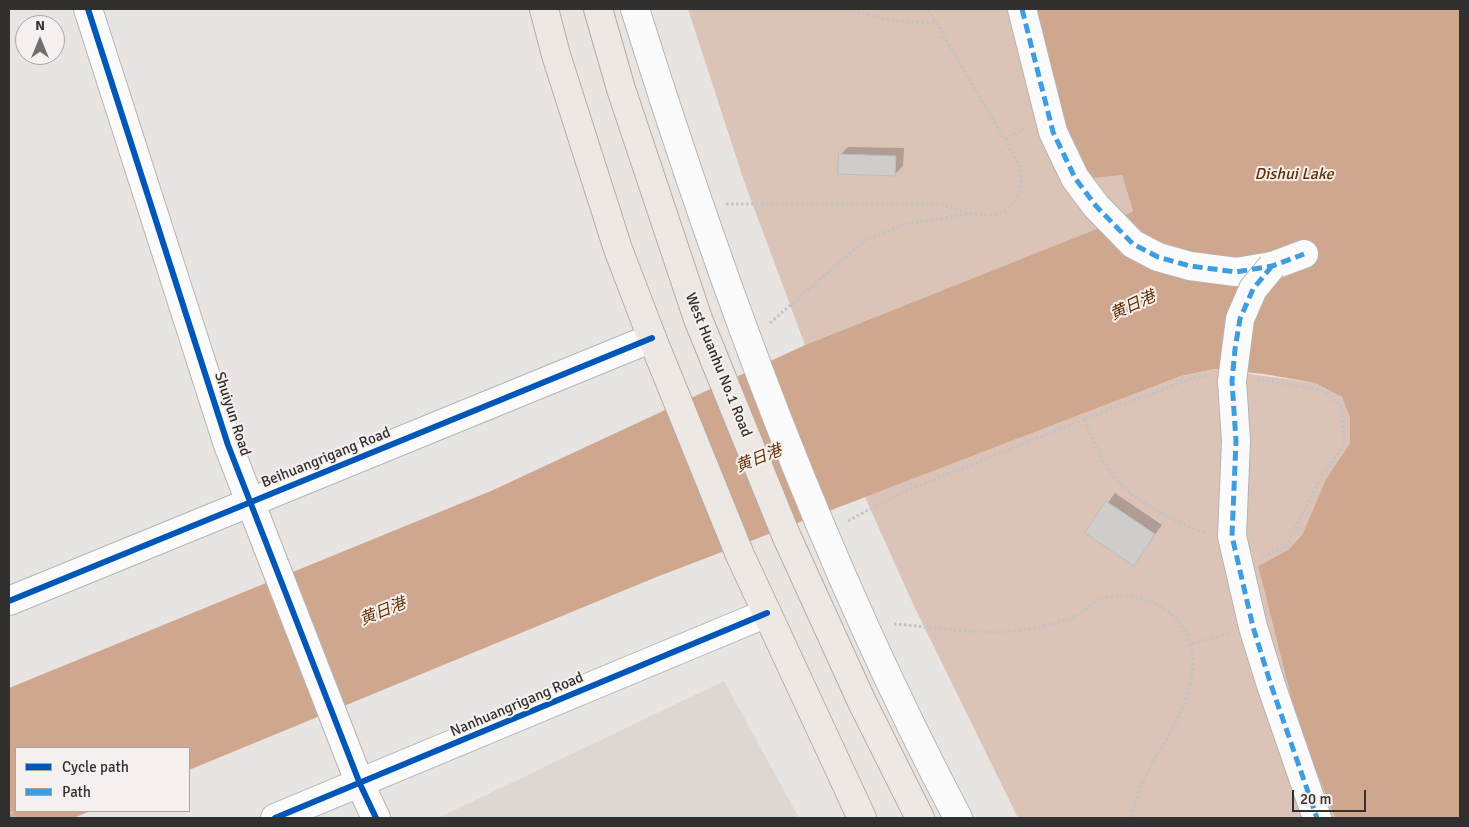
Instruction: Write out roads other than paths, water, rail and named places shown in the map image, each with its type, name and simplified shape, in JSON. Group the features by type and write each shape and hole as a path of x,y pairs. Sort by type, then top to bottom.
{"main road":[{"path":"544,9 556,55 618,249 652,338 740,555 862,818"},
{"name":"West Huanhu No.1 Road","path":"598,9 621,90 698,319 786,535 862,702 920,818"}],"street":[{"name":"Shuiyun Road","path":"88,9 225,436 360,784 376,818"},
{"path":"635,9 688,178 753,360 820,524 877,651 958,818"},
{"path":"1022,9 1053,132 1075,178 1106,218 1133,244 1158,256 1190,266 1236,272 1272,266 1304,254"},
{"path":"1272,266 1253,288 1240,319 1232,378 1236,441 1232,536 1253,627 1291,748 1317,818"},
{"name":"Beihuangrigang Road","path":"9,601 652,338"},
{"name":"Nanhuangrigang Road","path":"275,818 767,613"}],"water":[{"path":"1037,9 1460,9 1460,818 1335,818 1298,725 1258,566 1288,550 1302,535 1326,479 1350,443 1350,418 1342,397 1315,383 1264,374 1214,369 1181,376 654,578 190,770 190,747 15,747 15,812 88,812 73,818 9,818 9,688 491,491 805,345 1099,228 1133,211 1122,175 1081,179 1046,50"}],"water label":[{"name":"Dishui Lake","path":"1294,175"},
{"name":"黄日港","path":"1133,306"},
{"name":"黄日港","path":"759,459"},
{"name":"黄日港","path":"383,612"}]}
